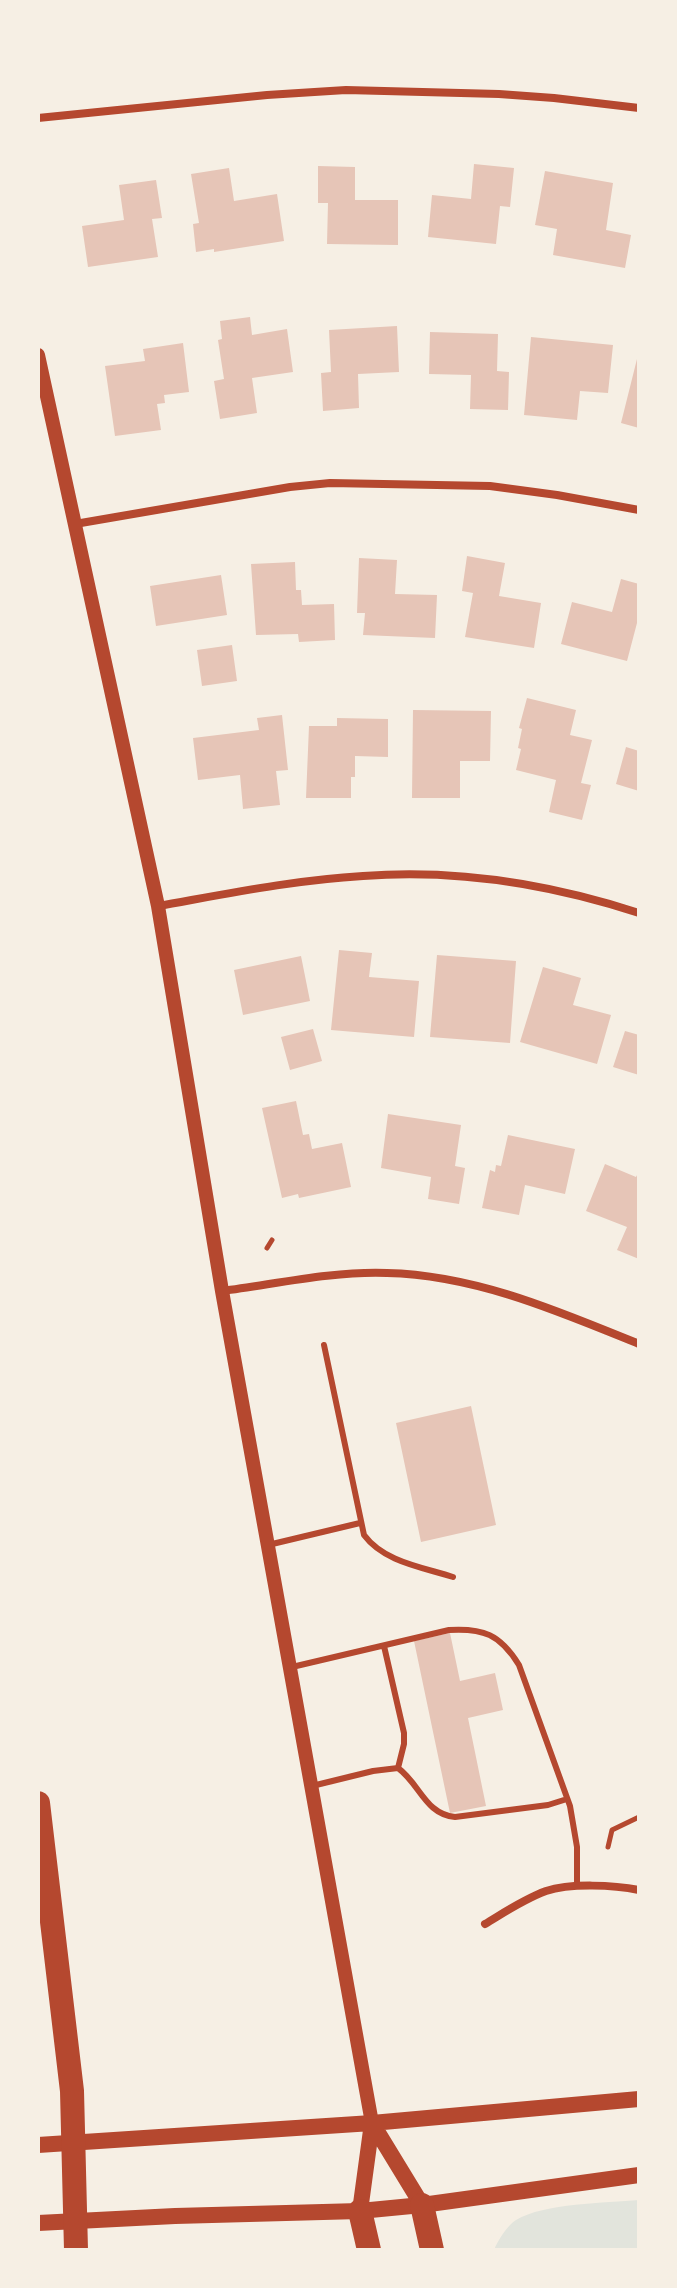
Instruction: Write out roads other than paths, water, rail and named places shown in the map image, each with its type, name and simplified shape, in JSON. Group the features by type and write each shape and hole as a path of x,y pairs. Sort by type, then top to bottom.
{"highway":[{"path":"38,1803 72,2091 76,2250"},
{"path":"422,2205 432,2250"},
{"path":"360,2211 369,2250"}],"main road":[{"path":"38,2145 372,2123 639,2099"},
{"path":"372,2123 422,2205"},
{"path":"360,2211 372,2123"},
{"path":"38,2223 360,2211 639,2175"}],"street":[{"path":"38,118 346,90 499,94 639,108"},
{"path":"38,355 158,906 222,1291 372,2123"},
{"path":"75,524 290,487 330,483 490,486 639,510"},
{"path":"158,906 277,885 364,876 455,875 539,886 639,913"},
{"path":"222,1291 338,1275 386,1273 438,1277 557,1311 639,1344"},
{"path":"485,1924 520,1902 549,1890 577,1886 639,1890"}],"lane":[{"path":"324,1345 364,1535 371,1544 394,1559 453,1577"},
{"path":"268,1545 360,1523"},
{"path":"291,1668 449,1630 475,1631 498,1639 510,1650 519,1665 567,1799 577,1847 577,1886"},
{"path":"384,1646 404,1733 398,1768"},
{"path":"312,1786 398,1768 433,1809 443,1816 455,1817 548,1805 567,1799"}]}
